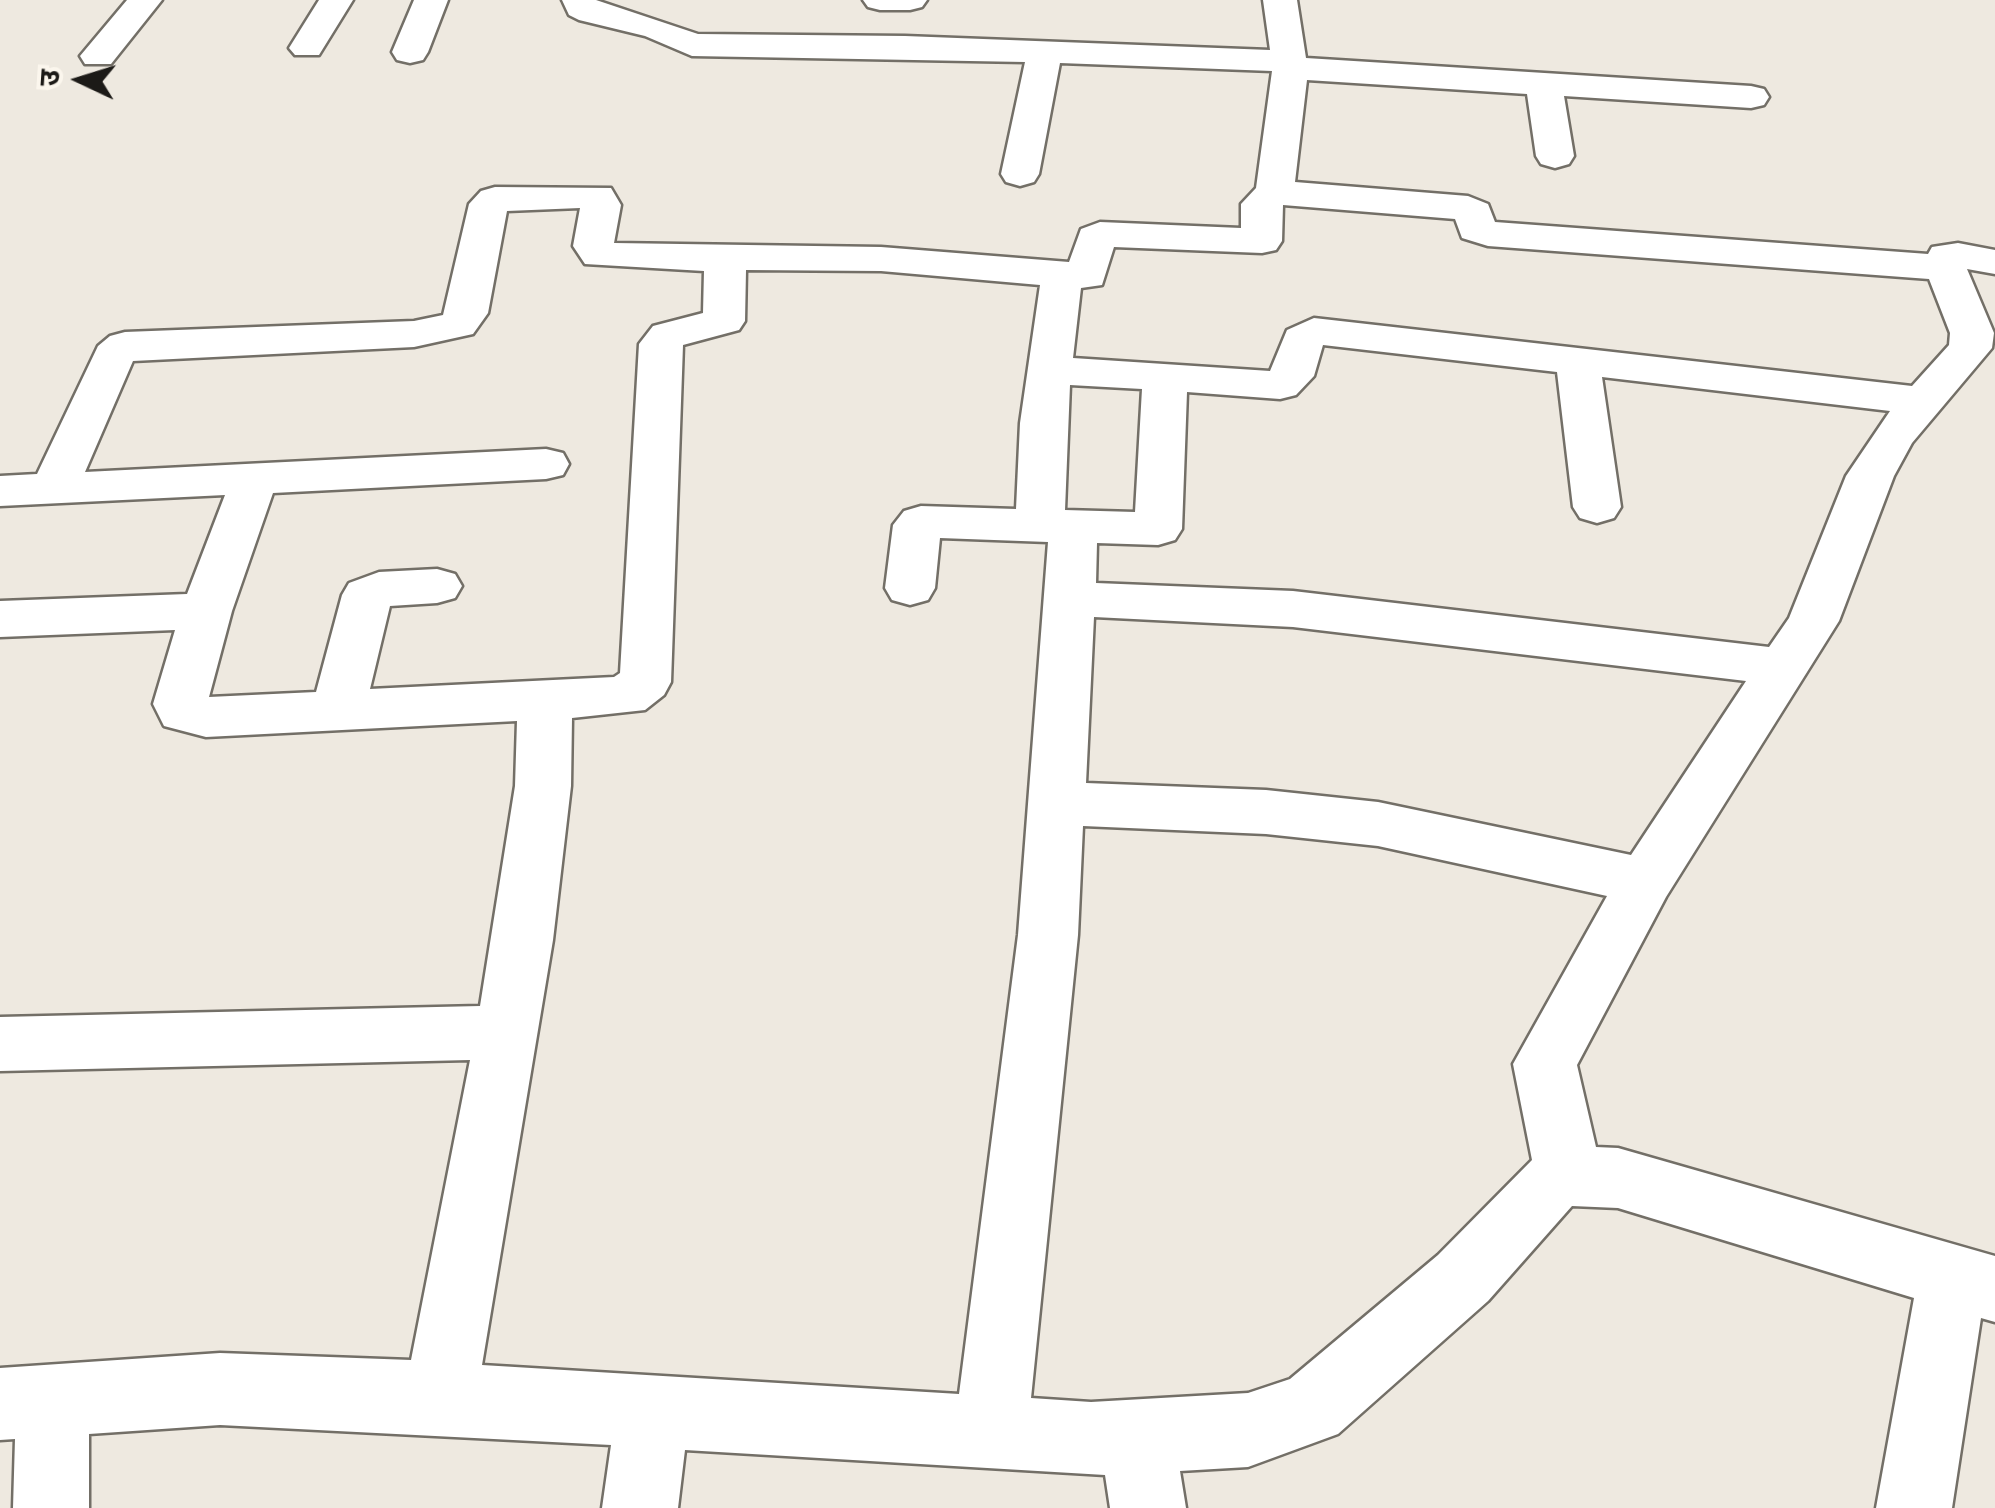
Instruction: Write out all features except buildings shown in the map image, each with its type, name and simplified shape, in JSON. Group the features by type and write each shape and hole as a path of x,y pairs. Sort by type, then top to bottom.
{"street":[{"path":"98,56 146,0"},
{"path":"307,48 336,0"},
{"path":"410,52 431,0"},
{"path":"579,0 581,8 591,13 657,29 692,45 1045,50 1751,98"},
{"path":"880,0 910,0"},
{"path":"54,488 114,355 126,345 414,334 458,326 467,314 489,204 496,199 596,196 601,204 593,246 600,255 881,259 1062,274 1090,273 1095,238 1100,234 1262,241 1261,204 1276,190 1290,64 1280,0"},
{"path":"1020,174 1045,50"},
{"path":"1543,82 1555,156"},
{"path":"1276,190 1288,196 1468,208 1474,212 1476,229 1488,234 1970,265 1973,340 1892,437 1870,476 1812,621 1645,881 1546,1064 1569,1176"},
{"path":"254,480 206,611 180,704 183,712 206,718 626,696 645,682 661,344 668,335 724,321 722,266 731,258"},
{"path":"991,1433 1048,935 1072,599 1041,437 1062,274"},
{"path":"1051,370 1280,385 1292,376 1302,340 1314,332 1577,358 1921,401"},
{"path":"1577,358 1596,507"},
{"path":"910,588 917,525 922,522 1158,529 1165,377"},
{"path":"0,491 546,464"},
{"path":"338,711 366,594 379,588 436,586"},
{"path":"1072,599 1292,609 1783,667"},
{"path":"0,620 206,611"},
{"path":"438,1402 507,1032 543,786 545,701"},
{"path":"1056,803 1266,812 1378,824 1645,881"},
{"path":"0,1044 507,1032"},
{"path":"51,1508 26,1401 220,1389 344,1392 438,1402 991,1433 1137,1437 1248,1430 1312,1408 1463,1278 1548,1184 1569,1176 1618,1178 1974,1283 1914,1508"},
{"path":"640,1508 653,1412"},
{"path":"1137,1437 1148,1508"}]}
